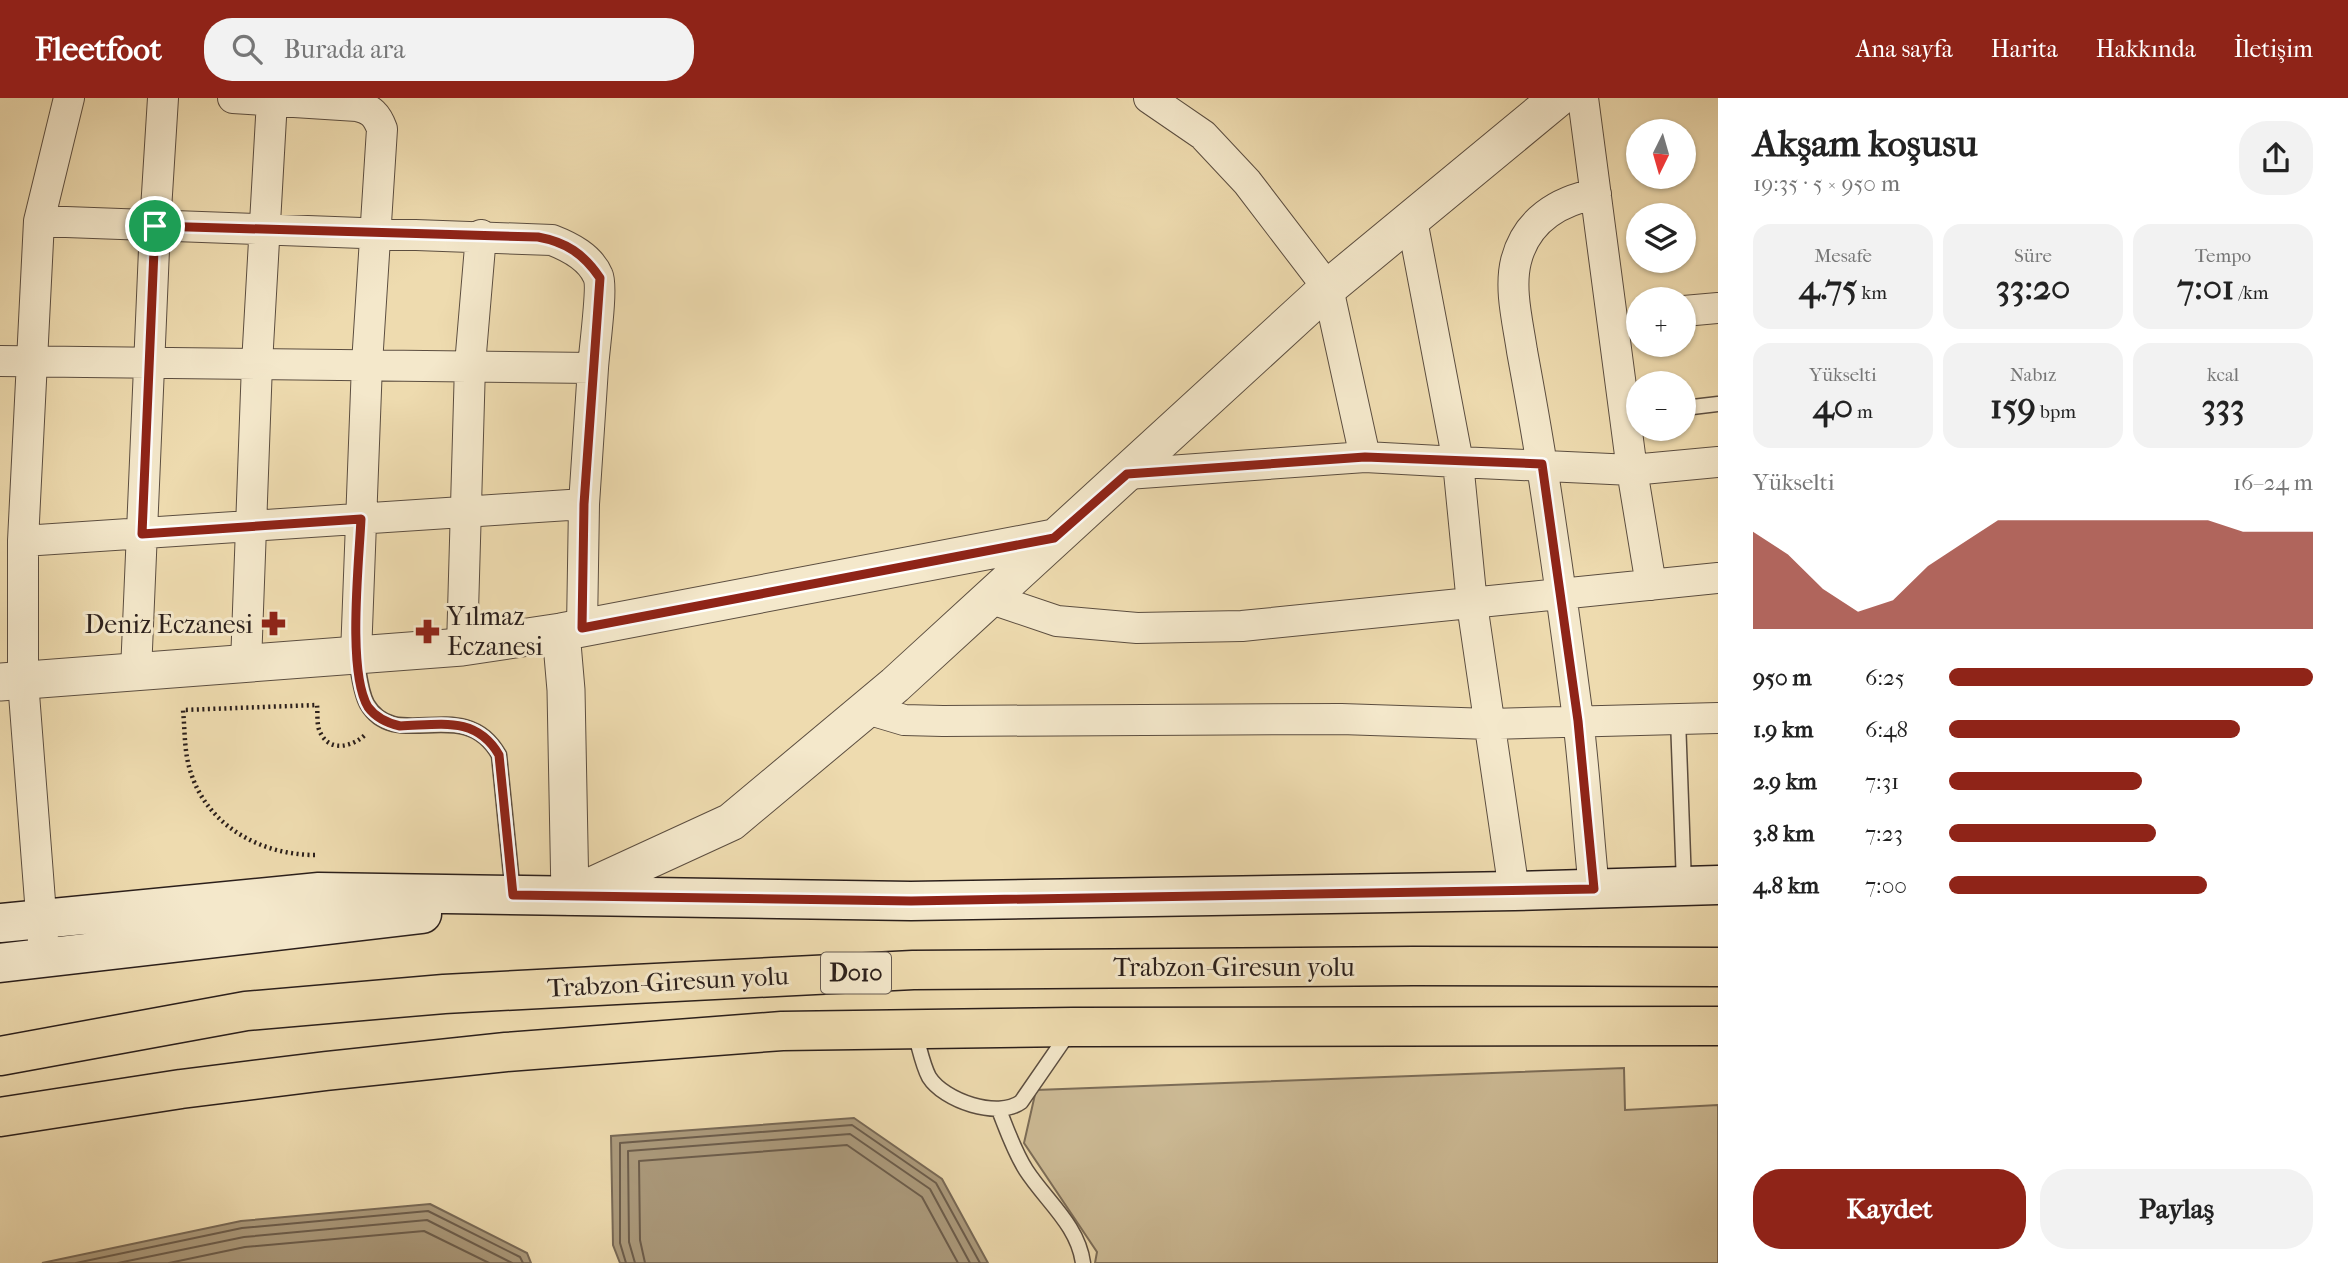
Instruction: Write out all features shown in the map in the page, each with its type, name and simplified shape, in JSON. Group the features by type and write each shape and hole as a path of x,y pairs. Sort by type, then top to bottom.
{"highway":[{"name":"Trabzon-Giresun yolu","path":"0,1056 246,1011 444,994 913,970 1413,966 1718,967"},
{"path":"0,1035 47,1028 246,1011"},
{"name":"Trabzon-Giresun yolu","path":"0,1116 181,1089 506,1052 782,1031 1073,1027 1718,1026"}],"main road":[{"path":"0,923 319,892 911,901 1514,891 1701,885"},
{"path":"0,963 570,896"}],"street":[{"path":"45,958 12,682 23,541 39,221 69,98"},
{"path":"136,672 163,98"},
{"path":"233,98 367,108 375,114 382,129 367,364 356,655"},
{"path":"1149,98 1203,135 1247,182 1328,288 1365,457"},
{"path":"39,221 552,240 578,252 590,264 600,278 584,504 566,690 570,896 731,822 867,709 1328,288 1558,98"},
{"path":"1583,98 1596,194 1625,315 1629,371"},
{"path":"246,664 257,364 272,100"},
{"path":"1594,889 1578,721 1514,282 1515,264 1525,237 1545,214 1560,204 1596,194"},
{"path":"1412,220 1458,462 1472,604 1514,891"},
{"path":"462,647 470,365 481,236"},
{"path":"1696,310 1718,308"},
{"path":"0,361 593,368"},
{"path":"1632,441 1632,470 1651,585"},
{"path":"1127,474 1365,457 1632,470 1718,461"},
{"path":"23,541 584,504"},
{"path":"12,682 462,647 572,630 1054,538"},
{"path":"989,598 1057,621 1137,628 1242,626 1718,578"},
{"path":"867,709 904,720 943,722 1341,719 1490,724 1718,718"}],"lane":[{"path":"1696,407 1718,404"},
{"path":"356,655 364,698 373,713 381,719 400,726 465,726 475,729 493,745 499,755 513,895"},
{"path":"1678,719 1701,885"},
{"path":"914,1029 929,1077 946,1094 975,1105 999,1110 1015,1107 1021,1102 1073,1027"},
{"path":"999,1110 1026,1171 1071,1228 1080,1246 1083,1263"}],"path":[{"path":"315,855 296,855 258,845 229,828 217,816 206,803 191,772 186,755 183,710 317,705 322,737 343,746 358,743 381,719"}],"shaded area":[{"path":"1624,1068 1625,1110 1718,1105 1718,1263 1095,1263 1097,1252 1024,1143 1036,1090"}],"water":[{"path":"854,1118 942,1179 988,1263 620,1263 613,1245 611,1136"},
{"path":"430,1204 527,1253 531,1263 42,1263 241,1221"}],"place":[{"name":"Deniz Eczanesi","path":"273,624"},
{"name":"Yılmaz Eczanesi","path":"427,631"}],"route":[{"path":"155,226 538,237 566,245 578,252 600,278 584,504 582,628 1054,538 1127,474 1365,457 1542,464 1578,721 1594,889 911,901 513,895 499,755 493,745 475,729 465,726 400,726 390,723 373,713 364,698 356,655 361,519 142,534 155,226"}]}
